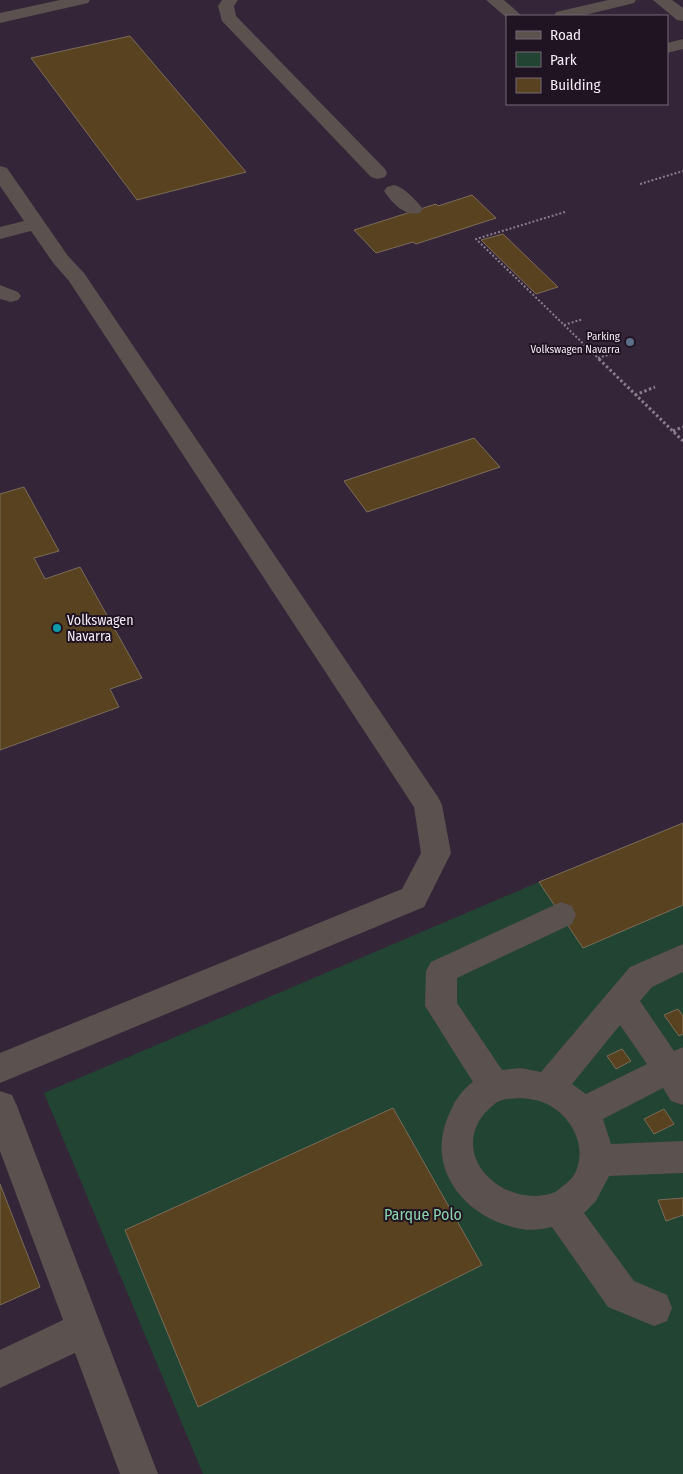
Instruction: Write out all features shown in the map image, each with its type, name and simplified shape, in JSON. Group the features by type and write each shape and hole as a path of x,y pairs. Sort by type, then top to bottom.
{"lane":[{"path":"0,18 82,0"},
{"path":"230,0 226,6 228,17 389,192 412,209"},
{"path":"497,2 519,0"},
{"path":"566,15 628,0"},
{"path":"661,0 679,16"},
{"path":"497,2 513,15"},
{"path":"668,48 683,44"},
{"path":"0,172 6,190 36,224 61,260 77,277 428,805 436,853 413,898 0,1068"},
{"path":"0,233 36,224"},
{"path":"495,1087 441,1006 442,971 561,915"},
{"path":"548,1088 640,978 683,957"},
{"path":"581,1114 678,1074 621,1000"},
{"path":"521,1082 548,1088 572,1102 589,1123 596,1148 597,1160 593,1173 580,1194 560,1209 534,1214 508,1210 484,1197 466,1178 456,1151 459,1124 472,1102 495,1087 521,1082"},
{"path":"0,1106 138,1474"},
{"path":"597,1160 683,1157"},
{"path":"560,1209 620,1294 654,1308"},
{"path":"0,1368 84,1328"}],"path":[{"path":"640,184 683,170"},
{"path":"565,212 476,239 683,441"},
{"path":"564,325 583,319"},
{"path":"598,358 618,352"},
{"path":"635,394 654,387"},
{"path":"673,431 683,427"}],"shaded area":[{"path":"0,0 683,0 683,1474 0,1474"}],"green space":[{"name":"Parque Polo","path":"683,823 683,1474 203,1474 44,1093 539,882"}],"building":[{"path":"130,36 246,172 137,200 31,58"},
{"path":"472,195 496,218 416,244 413,242 376,253 354,230 436,204 438,206"},
{"path":"503,234 558,287 536,294 481,240"},
{"path":"474,438 500,467 367,512 344,481"},
{"name":"Volkswagen Navarra","path":"24,487 59,551 34,558 45,579 80,567 142,678 110,689 119,707 0,750 0,494"},
{"path":"683,823 683,905 583,948 539,882"},
{"path":"678,1009 683,1016 683,1034 679,1036 664,1015"},
{"path":"622,1049 631,1061 616,1069 607,1056"},
{"path":"393,1108 482,1265 198,1407 125,1230"},
{"path":"664,1109 674,1124 654,1134 644,1119"},
{"path":"0,1184 40,1287 0,1305"},
{"path":"683,1198 683,1215 666,1221 658,1200"}],"place":[{"name":"Parking Volkswagen Navarra","path":"630,342"},
{"name":"Volkswagen Navarra","path":"57,628"}]}
